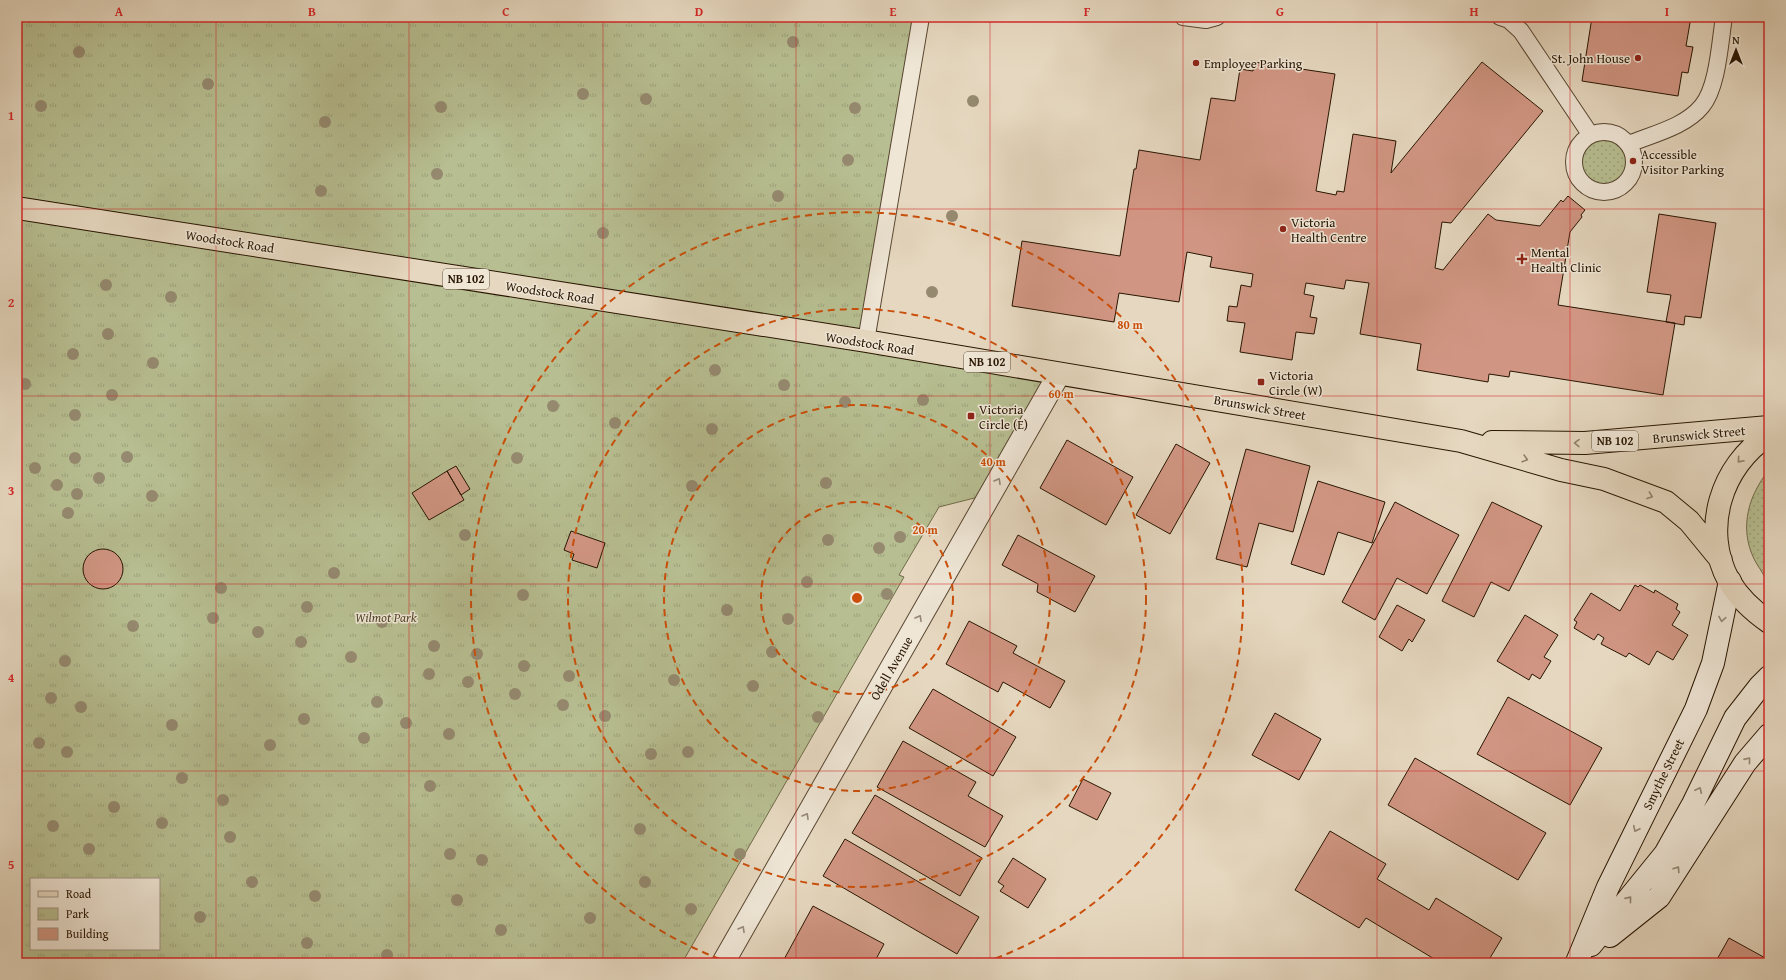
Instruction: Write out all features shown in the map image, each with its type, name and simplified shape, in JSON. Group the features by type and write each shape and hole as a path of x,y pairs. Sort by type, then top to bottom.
{"main road":[{"name":"Woodstock Road","path":"17,208 866,341 1059,374"},
{"name":"Brunswick Street","path":"1059,374 1461,441 1561,470 1604,479 1666,502 1689,521 1721,560"},
{"name":"Odell Avenue","path":"723,963 1059,374"},
{"name":"Brunswick Street","path":"1461,441 1585,443 1769,427"},
{"path":"1769,435 1755,443 1734,467 1720,497 1716,528 1721,560 1730,581 1750,608 1769,622"},
{"name":"Smythe Street","path":"1577,962 1608,887 1696,709 1713,662 1730,581"},
{"path":"1577,962 1665,854 1693,804 1735,718 1760,686 1769,678"},
{"path":"1577,962 1659,897 1745,763 1769,736"}],"lane":[{"path":"866,341 921,17"},
{"path":"1184,17 1206,20 1217,17"},
{"path":"1500,17 1509,20 1521,30 1590,134"},
{"path":"1629,144 1675,126 1692,116 1703,106 1713,84 1724,17"},
{"path":"1601,131 1612,132 1621,136 1629,144 1633,153 1635,163 1627,182 1610,192 1600,192 1591,189 1582,184 1576,176 1573,167 1573,157 1576,147 1590,134 1601,131"}],"green space":[{"name":"Wilmot Park","path":"17,17 921,17 866,341 1059,374 990,494 939,507 899,575 904,577 682,963 17,963"},
{"path":"1604,140 1616,144 1622,150 1626,162 1622,174 1616,180 1604,184 1592,180 1586,174 1582,162 1586,150 1592,144"},
{"path":"1769,470 1769,581 1764,576 1752,554 1748,541 1747,516 1755,492"}],"building":[{"name":"St. John House","path":"1592,17 1691,17 1686,46 1693,47 1688,73 1682,72 1678,96 1582,81"},
{"name":"Victoria Health Centre","path":"1254,62 1335,74 1316,191 1336,195 1337,191 1344,192 1353,134 1396,141 1391,173 1482,62 1543,111 1451,223 1442,222 1435,268 1443,270 1488,214 1496,220 1540,226 1561,200 1563,202 1568,196 1585,210 1581,215 1582,217 1570,232 1558,305 1675,323 1663,395 1510,371 1509,377 1489,374 1488,382 1417,370 1421,344 1360,334 1369,283 1346,280 1344,289 1306,283 1304,294 1314,296 1310,317 1317,318 1314,334 1296,332 1292,360 1240,352 1245,323 1227,321 1229,306 1237,307 1241,285 1251,287 1253,274 1210,267 1212,257 1187,252 1179,302 1119,293 1114,322 1012,306 1022,241 1120,256 1134,169 1136,169 1139,150 1200,160 1211,98 1235,101 1240,69 1253,71"},
{"path":"1659,214 1716,223 1701,318 1685,316 1684,325 1666,322 1671,295 1647,292"},
{"path":"1067,440 1133,477 1106,525 1040,488"},
{"path":"1176,444 1210,463 1170,534 1136,515"},
{"path":"1246,449 1310,466 1293,532 1259,523 1247,567 1216,559"},
{"path":"456,466 470,489 461,495 447,471"},
{"path":"447,471 464,500 429,520 412,493"},
{"path":"1318,481 1385,502 1372,543 1338,532 1324,575 1291,564"},
{"path":"1395,502 1459,535 1427,594 1397,578 1375,620 1342,602"},
{"path":"1492,502 1542,526 1509,591 1491,582 1474,617 1442,601"},
{"path":"571,531 605,543 597,568 572,560 574,554 564,550"},
{"path":"1018,535 1095,576 1075,612 1037,592 1038,584 1002,565"},
{"path":"103,549 117,555 123,569 117,583 103,589 89,583 83,569 89,555"},
{"path":"1635,585 1638,587 1640,585 1654,593 1655,590 1678,604 1676,609 1680,612 1672,625 1688,635 1673,660 1657,651 1649,665 1629,653 1626,657 1601,644 1604,638 1598,634 1594,640 1574,628 1577,622 1574,620 1591,593 1620,611"},
{"path":"1397,605 1425,620 1412,642 1409,639 1402,651 1379,637"},
{"path":"1525,615 1558,635 1544,657 1551,661 1540,679 1532,674 1529,680 1497,661"},
{"path":"969,621 1017,646 1013,653 1065,681 1050,708 1003,682 998,692 946,664"},
{"path":"933,689 1016,737 993,776 909,728"},
{"path":"1508,697 1602,748 1570,805 1477,754"},
{"path":"1275,713 1321,739 1299,780 1252,755"},
{"path":"903,741 976,782 968,796 1003,816 985,847 877,787"},
{"path":"1415,758 1546,833 1518,880 1388,805"},
{"path":"1083,779 1111,793 1097,820 1069,806"},
{"path":"875,795 982,858 960,896 852,833"},
{"path":"1330,831 1386,864 1377,879 1429,910 1436,898 1502,938 1487,963 1441,963 1366,918 1359,928 1295,890"},
{"path":"845,839 979,917 957,954 823,876"},
{"path":"1013,858 1046,879 1028,908 1000,891 1004,886 998,882"},
{"path":"813,906 884,944 874,963 782,963"},
{"path":"1729,938 1769,960 1769,963 1715,963"}],"place":[{"name":"St. John House","path":"1638,58"},
{"name":"Employee Parking","path":"1196,63"},
{"name":"Accessible Visitor Parking","path":"1633,161"},
{"name":"Victoria Health Centre","path":"1283,229"},
{"name":"Mental Health Clinic","path":"1522,259"},
{"name":"Victoria Circle (W)","path":"1261,382"},
{"name":"Victoria Circle (E)","path":"971,416"}]}
